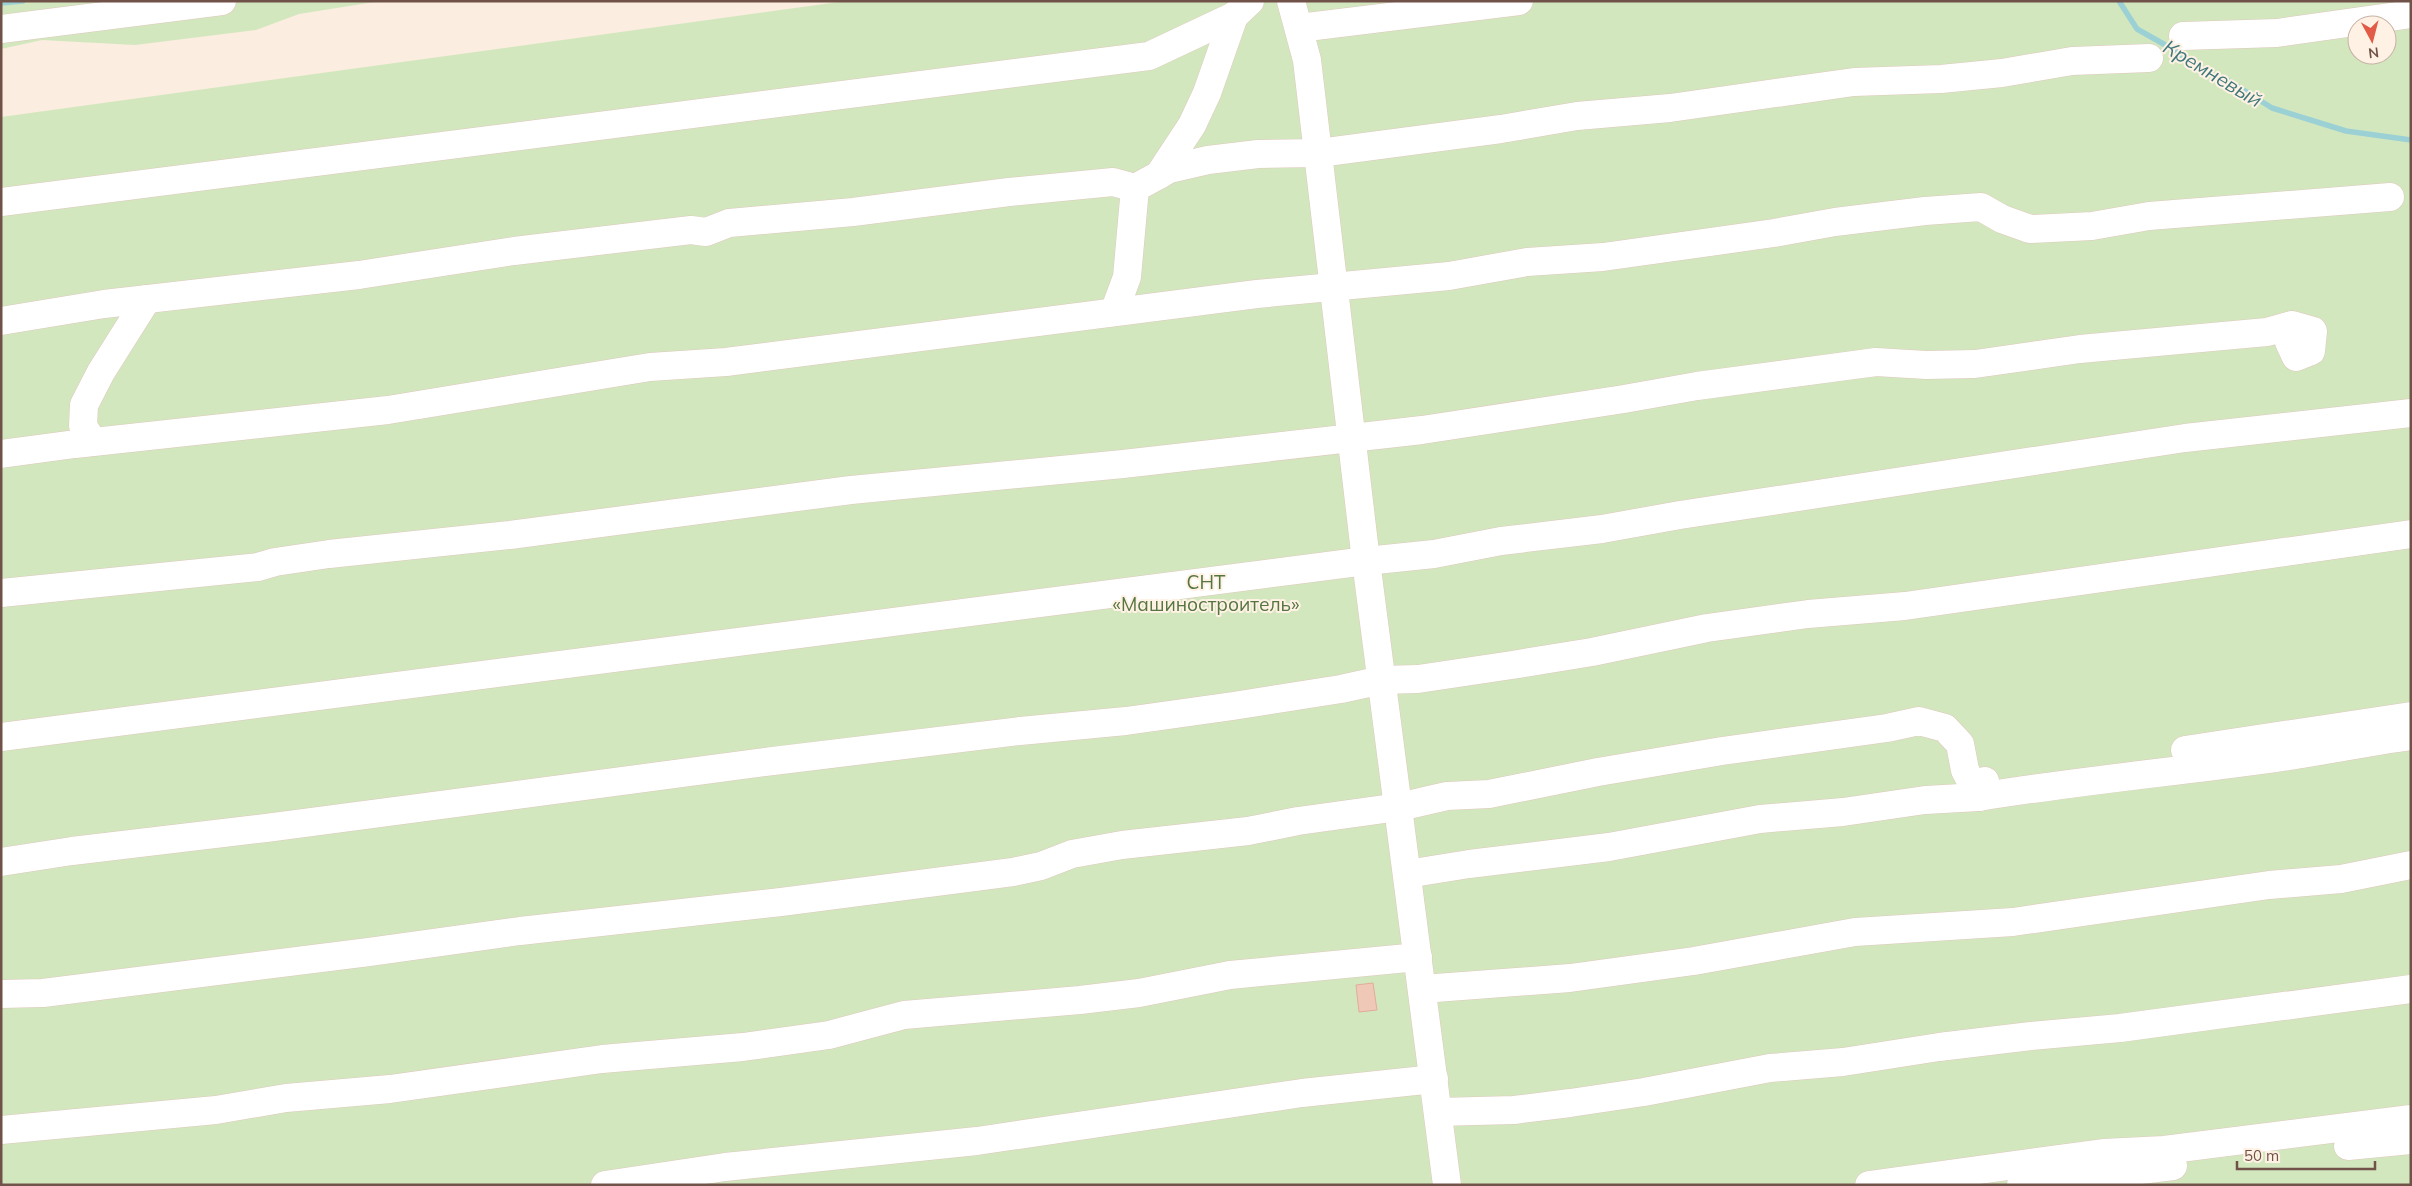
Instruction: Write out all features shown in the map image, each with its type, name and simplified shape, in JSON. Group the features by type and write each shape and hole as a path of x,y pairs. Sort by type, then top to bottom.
{"lane":[{"path":"1,29 222,1"},
{"path":"1291,1 1307,60 1366,561 1447,1185"},
{"path":"1298,28 1519,1"},
{"path":"1159,175 1192,125 1242,9"},
{"path":"1,202 1149,56 1242,9"},
{"path":"2183,36 2277,33 2411,14"},
{"path":"1,321 147,299 359,275 514,251 691,230 706,232 729,223 853,212 1009,192 1114,182 1135,188 1169,169 1208,160 1258,154 1319,152 1501,129 1577,116 1670,108 1854,82 1941,79 2002,73 2072,61 2149,58"},
{"path":"1114,312 1127,277 1135,188"},
{"path":"1,454 93,442 388,410 650,367 726,362 1114,312 1335,286 1449,276 1526,262 1603,258 1774,234 1835,222 1925,211 1981,206 2002,219 2030,229 2092,226 2149,216 2390,196"},
{"path":"93,442 84,426 84,405 101,372 147,299"},
{"path":"1,593 258,567 275,562 329,554 510,535 851,490 1352,439 1535,413 1697,386 1876,362 1926,365 1975,364 2080,349 2267,332 2292,325"},
{"path":"1,736 1366,561 1434,554 1501,541 1602,528 2186,438 2411,413"},
{"path":"1,862 81,849 266,828 773,761 1020,731 1126,721 1243,705 1342,689 1382,680 1418,679 1512,665 1592,652 1707,628 1808,614 1914,605 2411,534"},
{"path":"1979,797 1984,781 2006,774 2220,746 2411,716"},
{"path":"1,994 52,991 594,922 1013,872 1072,854 1122,845 1248,831 1298,820 1399,807 1447,796 1489,794 1666,760 1887,728 1919,721 1945,728 1960,744 1965,770 1979,797"},
{"path":"1407,874 1469,864 1608,847 1760,819 1843,812 1925,800 1979,797 2062,783 2256,761 2360,742 2411,736"},
{"path":"1422,989 1570,978 1694,961 1855,932 2013,922 2269,885 2341,879 2411,865"},
{"path":"1,1130 216,1110 286,1098 390,1089 602,1059 743,1047 829,1035 904,1015 1080,1000 1139,993 1230,975 1418,957"},
{"path":"1438,1112 1514,1110 1644,1092 1770,1068 1843,1062 1939,1047 2030,1036 2148,1025 2411,989"},
{"path":"604,1185 725,1167 978,1141 1302,1093 1434,1078"},
{"path":"1869,1185 2103,1153 2164,1150 2411,1119"},
{"path":"2021,1185 2294,1151 2411,1140"}],"green space":[{"path":"1,1 381,1 299,14 256,30 135,45 42,40 1,49"},
{"name":"СНТ «Машиностроитель»","path":"846,1 2411,1 2411,1185 1,1185 1,117"}],"building":[{"path":"1373,983 1377,1010 1359,1012 1356,985"}],"waterway":[{"name":"Кремневый","path":"1,3 23,1"},
{"name":"Кремневый","path":"2119,1 2137,29 2176,51 2204,72 2229,81 2272,108 2346,131 2411,140"}]}
